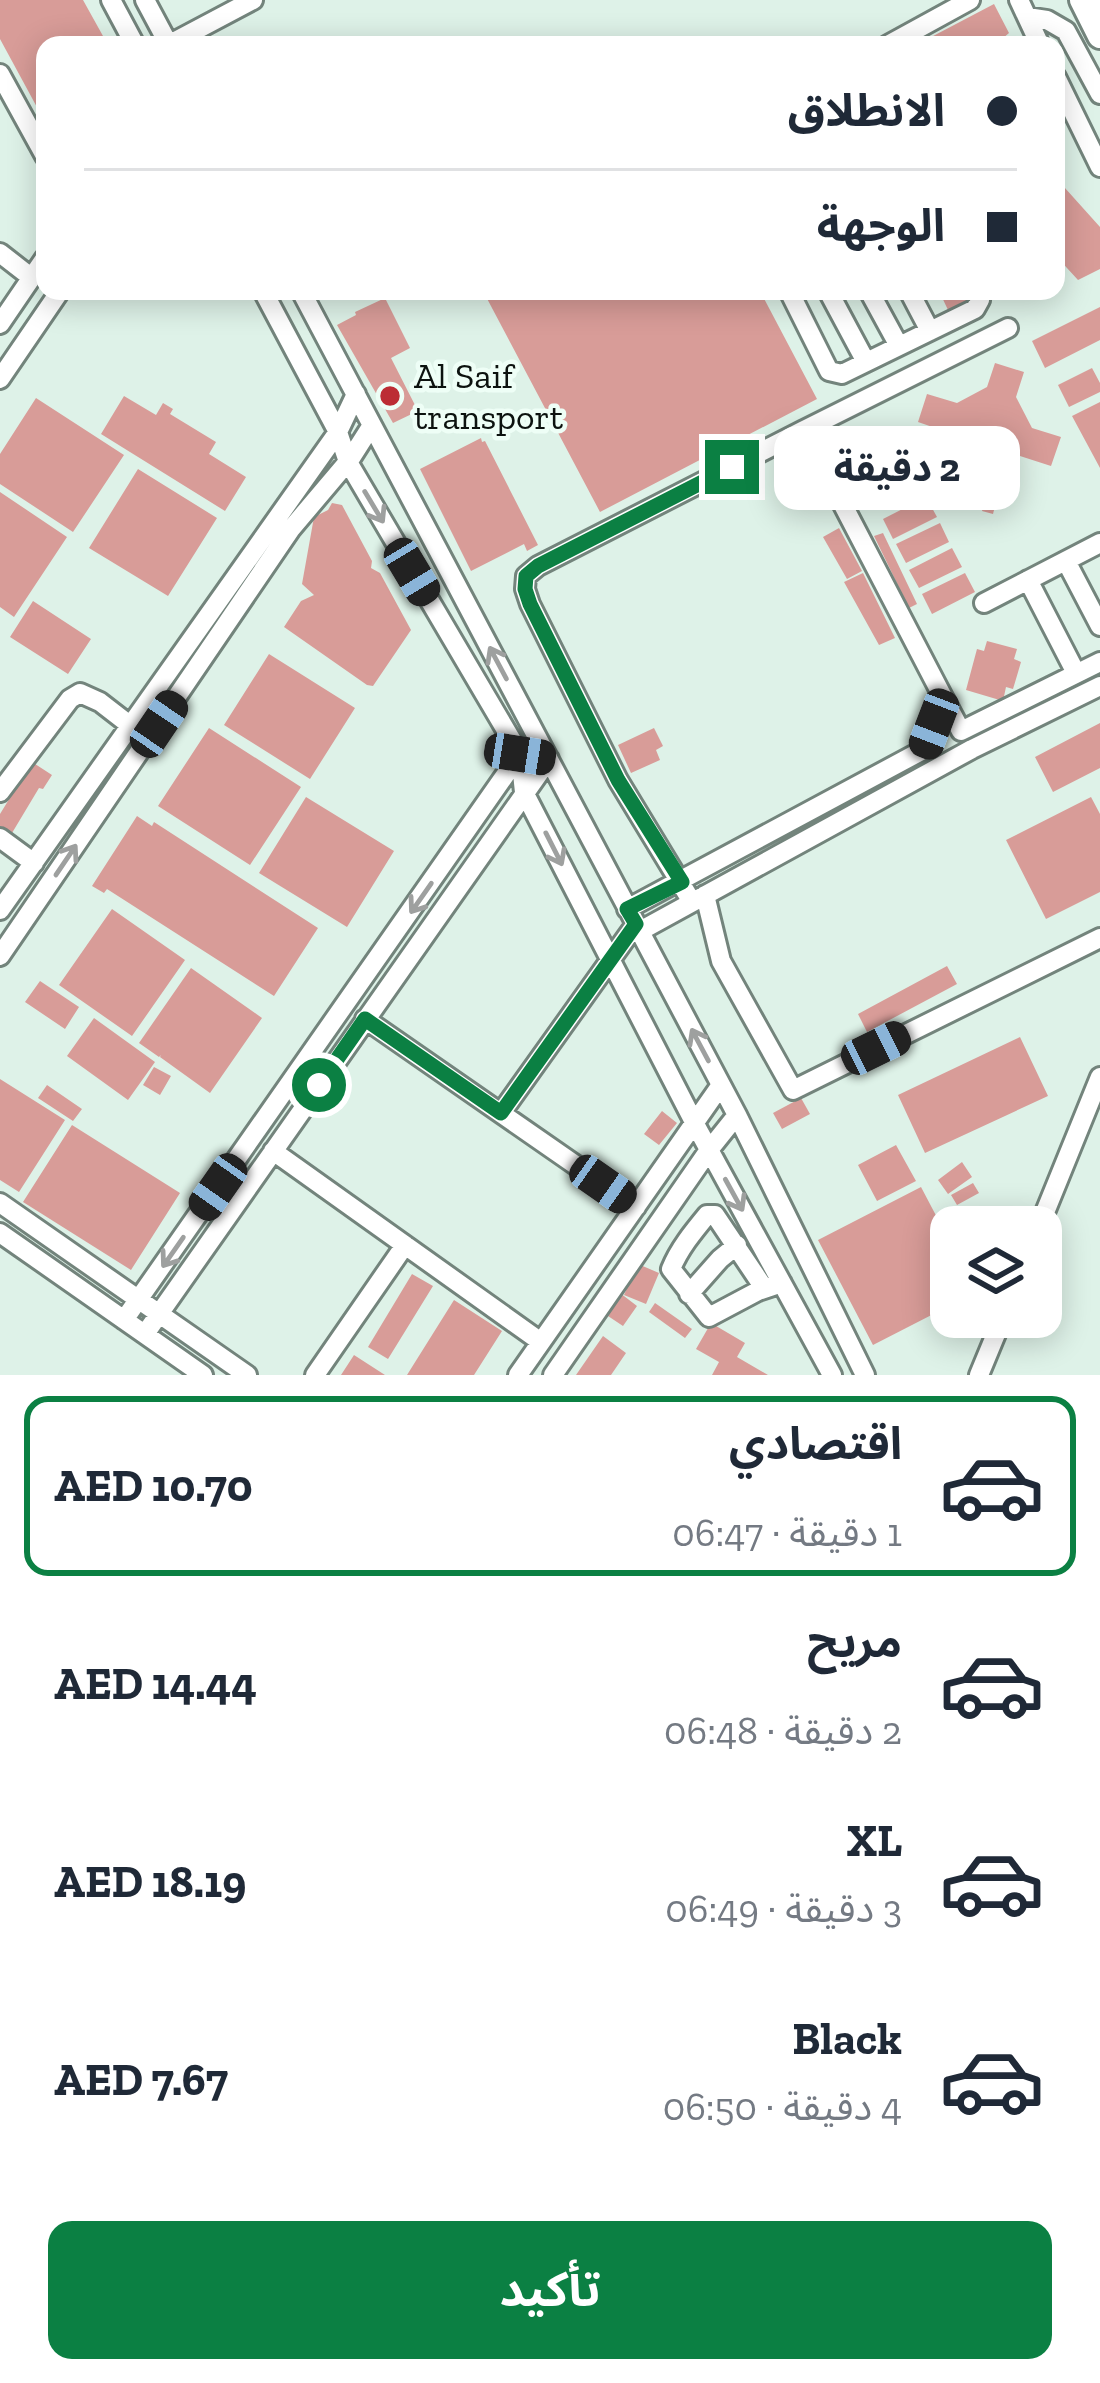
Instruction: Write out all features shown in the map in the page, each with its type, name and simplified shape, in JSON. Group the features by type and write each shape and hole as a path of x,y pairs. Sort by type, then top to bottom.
{"highway":[{"path":"1094,0 1100,11"}],"main road":[{"path":"1082,0 1100,36"}],"street":[{"path":"111,0 130,36"},
{"path":"145,0 163,36"},
{"path":"185,36 253,0"},
{"path":"908,36 970,0"},
{"path":"1023,8 1036,36"},
{"path":"1023,8 1066,31 1100,94"},
{"path":"0,74 36,140"},
{"path":"1065,95 1100,167"},
{"path":"0,253 32,278"},
{"path":"0,324 36,272"},
{"path":"0,379 54,300"},
{"path":"268,300 338,432 348,462 520,754 524,792 709,1150 773,1286"},
{"path":"306,300 721,1085 865,1375"},
{"path":"794,300 830,370 842,374 975,309 980,300"},
{"path":"833,300 866,362"},
{"path":"874,300 898,346"},
{"path":"913,300 929,331"},
{"path":"1008,328 538,566 526,576 525,589 618,780 682,882 699,898 722,961 793,1090 1100,938"},
{"path":"0,910 338,432 356,394"},
{"path":"0,956 291,530 372,425"},
{"path":"804,430 972,749"},
{"path":"984,603 1100,543"},
{"path":"1066,561 1100,626"},
{"path":"1028,580 1076,673"},
{"path":"501,1113 634,922 682,882 925,749 1100,662"},
{"path":"634,922 699,898 972,749 1100,686"},
{"path":"0,792 70,699 80,693 130,725"},
{"path":"936,769 925,749 944,699"},
{"path":"124,1320 534,732"},
{"path":"520,754 549,759"},
{"path":"145,1334 549,759"},
{"path":"817,808 828,827"},
{"path":"0,838 34,862"},
{"path":"365,1019 636,1207"},
{"path":"1048,1206 1100,1077"},
{"path":"518,1375 721,1085"},
{"path":"553,1375 736,1115"},
{"path":"273,1150 541,1342"},
{"path":"0,1203 247,1375"},
{"path":"773,1286 710,1317 671,1269 706,1215 715,1215 773,1286 832,1375"},
{"path":"0,1233 203,1375"},
{"path":"315,1375 404,1245"},
{"path":"689,1294 737,1245"},
{"path":"979,1375 994,1338"}],"building":[{"path":"0,0 83,0 103,36 36,36 36,105 0,39"},
{"path":"994,4 1009,33 1006,36 933,36"},
{"path":"1065,188 1100,227 1100,269 1078,280 1065,266"},
{"path":"386,300 410,348 391,358 418,411 393,423 337,325"},
{"path":"488,300 765,300 817,399 600,512"},
{"path":"943,300 966,300 967,301 948,310"},
{"path":"1100,307 1100,340 1045,368 1032,341"},
{"path":"995,363 1024,372 1016,397 1032,428 1061,437 1051,466 1020,456 1018,464 999,474 992,471 982,502 953,493 963,461 954,459 944,440 947,432 918,422 927,394 957,403 987,387"},
{"path":"1092,368 1100,392 1069,407 1058,385"},
{"path":"124,396 156,415 163,403 173,409 170,414 216,442 209,454 246,477 225,511 101,434"},
{"path":"36,398 124,455 73,532 0,484 0,454"},
{"path":"1100,402 1100,468 1072,416"},
{"path":"886,428 900,454 867,472 852,446"},
{"path":"481,438 538,545 527,551 524,544 471,571 420,469"},
{"path":"138,469 217,518 168,596 89,548"},
{"path":"988,491 998,494 993,514 982,511"},
{"path":"0,492 67,537 14,617 0,607"},
{"path":"926,497 937,517 893,539 883,519"},
{"path":"332,503 342,505 372,561 371,568 380,573 411,630 373,686 284,627 301,601 314,595 302,584 314,517"},
{"path":"940,523 949,542 906,563 896,544"},
{"path":"839,528 862,571 847,579 823,537"},
{"path":"883,533 917,604 909,608 874,536"},
{"path":"952,548 962,567 919,588 909,570"},
{"path":"863,573 895,638 879,645 844,582"},
{"path":"965,573 975,592 932,614 922,594"},
{"path":"33,601 91,639 68,674 10,637"},
{"path":"987,641 1017,649 1014,659 1021,662 1013,689 1006,687 1003,701 966,690 977,649 984,651"},
{"path":"269,654 355,708 310,779 224,725"},
{"path":"1100,723 1100,768 1053,792 1035,757"},
{"path":"209,728 301,787 250,865 158,806"},
{"path":"654,728 663,746 656,750 660,760 631,773 618,745"},
{"path":"32,762 52,775 12,833 0,826 0,814"},
{"path":"306,797 394,851 347,927 259,873"},
{"path":"1091,797 1100,814 1100,892 1046,919 1006,840"},
{"path":"137,816 152,826 154,822 318,928 274,996 107,889 104,893 92,886"},
{"path":"112,909 185,960 132,1036 59,985"},
{"path":"947,966 957,984 867,1032 858,1014"},
{"path":"191,968 262,1018 210,1093 139,1043"},
{"path":"40,981 79,1007 65,1029 25,1002"},
{"path":"94,1018 155,1062 128,1100 67,1056"},
{"path":"1020,1037 1048,1096 925,1153 898,1095"},
{"path":"154,1067 171,1076 160,1095 143,1085"},
{"path":"0,1079 65,1120 19,1192 0,1180"},
{"path":"47,1085 82,1109 73,1121 38,1098"},
{"path":"801,1098 810,1114 782,1129 773,1113"},
{"path":"662,1111 677,1123 659,1145 644,1134"},
{"path":"72,1125 180,1193 131,1270 23,1202"},
{"path":"896,1145 916,1181 877,1201 858,1165"},
{"path":"962,1162 972,1177 948,1194 938,1180"},
{"path":"973,1183 979,1193 957,1205 951,1195"},
{"path":"921,1187 931,1206 930,1316 873,1345 818,1240"},
{"path":"638,1264 659,1273 646,1304 624,1295"},
{"path":"412,1274 433,1286 388,1359 368,1347"},
{"path":"620,1293 637,1306 623,1326 605,1314"},
{"path":"454,1300 502,1331 474,1375 407,1375"},
{"path":"655,1303 692,1329 685,1338 649,1312"},
{"path":"711,1323 745,1343 737,1357 768,1375 712,1375 719,1362 696,1349"},
{"path":"603,1336 626,1353 611,1375 576,1375"},
{"path":"354,1355 385,1375 341,1375"}],"place":[{"name":"Al Saif transport","path":"390,396"}],"route":[{"path":"319,1085 365,1019 501,1113 636,924 627,909 682,882 618,780 530,604 526,576 622,521 732,467"}]}
